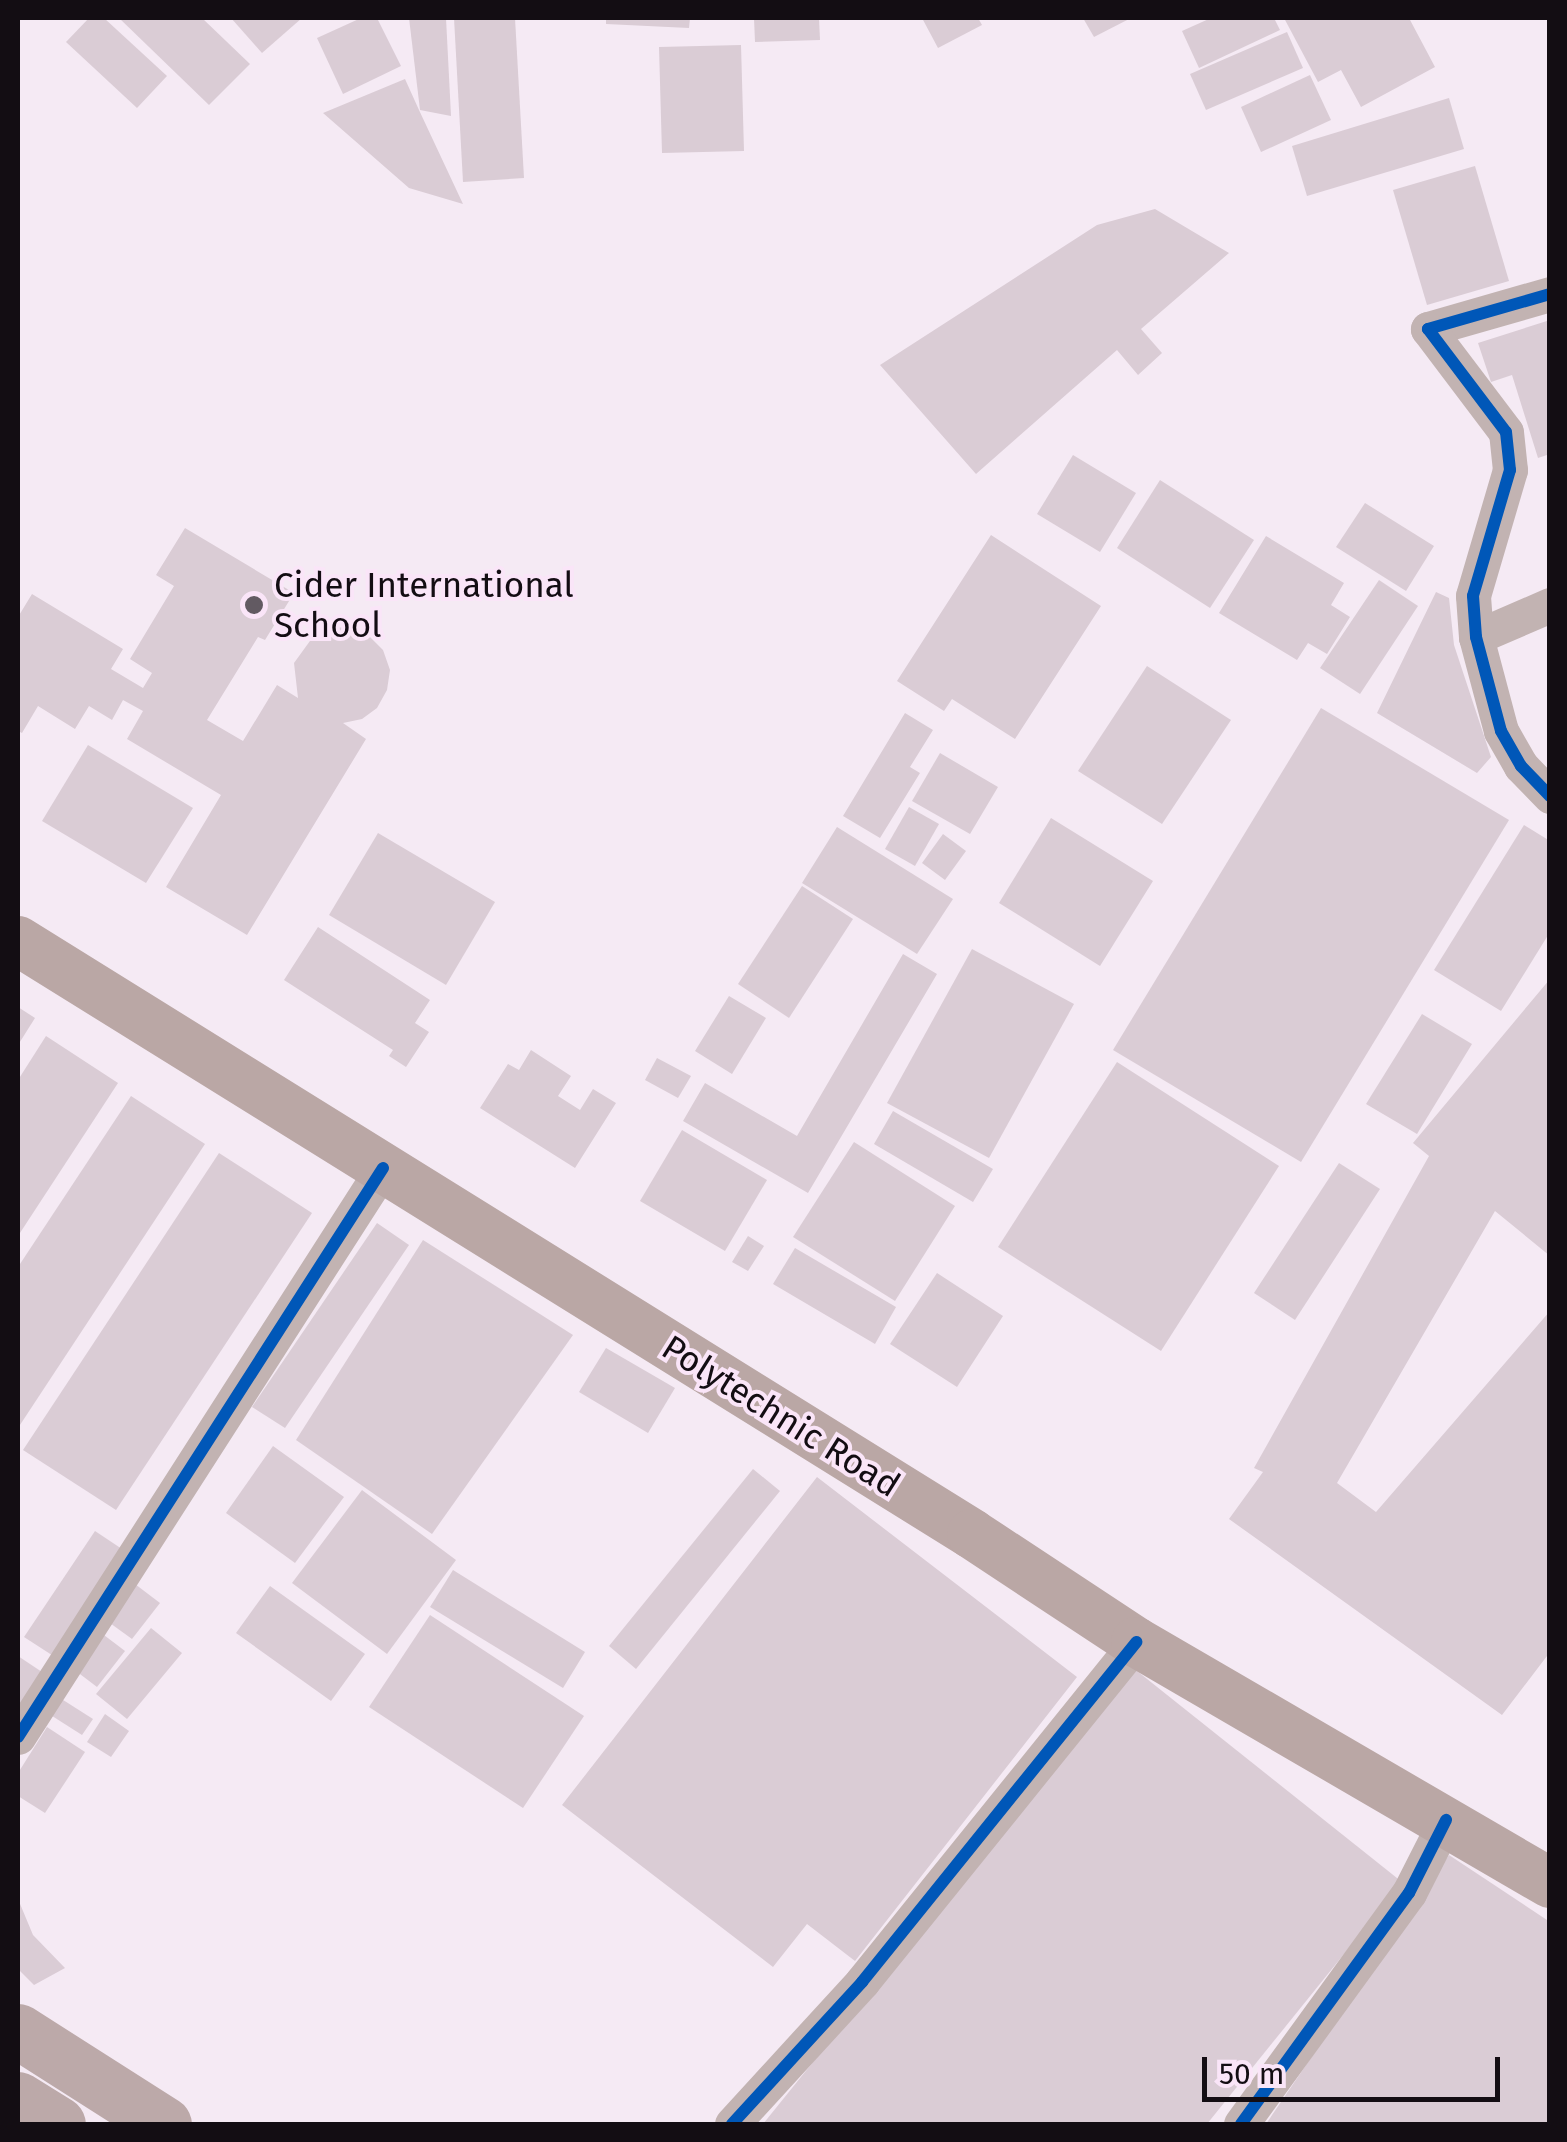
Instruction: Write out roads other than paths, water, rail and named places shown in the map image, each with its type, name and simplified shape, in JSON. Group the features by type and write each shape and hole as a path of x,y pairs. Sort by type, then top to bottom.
{"main road":[{"name":"Polytechnic Road","path":"18,941 972,1534 1136,1642 1550,1882"},
{"path":"18,2031 164,2124"},
{"path":"18,2099 58,2124"}],"street":[{"path":"1550,294 1428,329 1506,432 1510,470 1474,596 1476,636 1501,731 1521,766 1550,796"},
{"path":"1476,636 1550,605"},
{"path":"18,1738 383,1168"},
{"path":"732,2124 862,1982 1136,1642"},
{"path":"1241,2124 1409,1892 1446,1820"}],"place":[{"name":"Cider International School","path":"254,605"}]}
